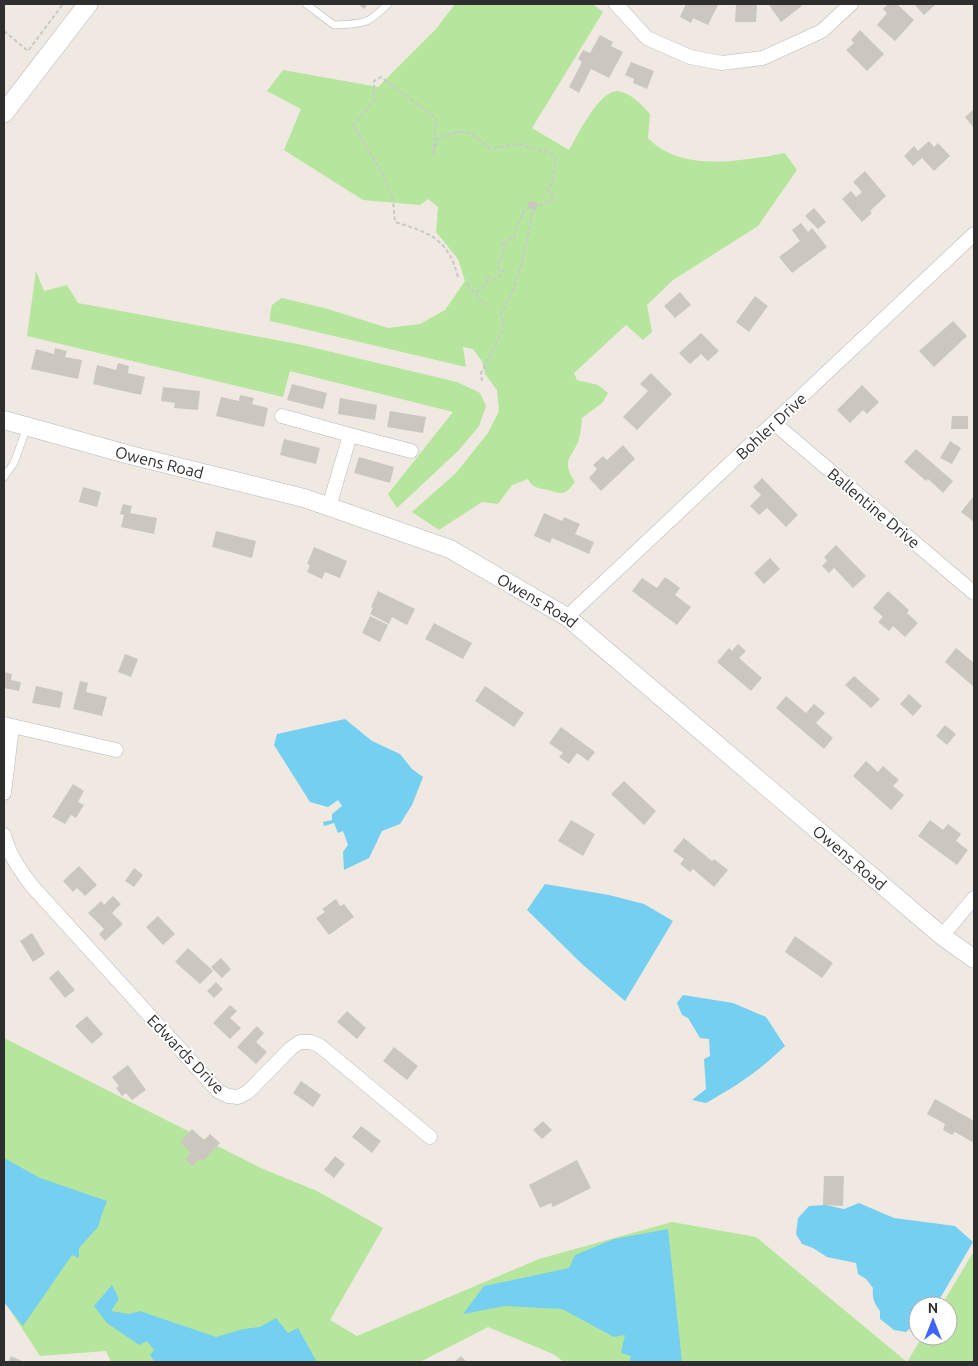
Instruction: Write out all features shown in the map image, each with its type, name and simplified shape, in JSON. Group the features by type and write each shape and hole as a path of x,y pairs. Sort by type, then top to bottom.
{"main road":[{"path":"4,113 88,4"}],"street":[{"path":"616,4 646,38 690,57 722,62 763,58 822,31 851,4"},
{"name":"Bohler Drive","path":"567,617 974,234"},
{"path":"282,416 411,451"},
{"name":"Owens Road","path":"4,420 130,455 304,498 450,549 567,617 942,936 974,959"},
{"name":"Ballentine Drive","path":"774,423 974,593"},
{"path":"330,507 350,435"},
{"path":"4,793 8,726 116,750"},
{"name":"Edwards Drive","path":"4,835 7,847 32,886 218,1091 228,1096 238,1097 248,1092 291,1048 300,1042 311,1042 320,1046 430,1137"},
{"path":"942,936 974,898"}],"lane":[{"path":"306,4 334,25 365,23 374,18 388,4"},
{"path":"4,477 14,463 28,426"}],"path":[{"path":"4,31 28,51 63,4"},
{"path":"458,277 454,261 441,242 423,231 395,222 393,200 383,174 353,125 374,101 374,81 381,77 436,118 434,155 438,138 458,131 467,131 490,149 517,144 551,153 556,161 552,184 547,189 553,195 553,200 524,209 514,238 508,239 504,245 502,243 504,249 498,267 499,270 504,271 503,274 495,279 487,277 487,282 483,288 475,293"},
{"path":"482,380 481,373 503,330 504,323 501,314 508,302 520,270 533,209"},
{"path":"467,284 487,305"}],"green space":[{"path":"455,4 593,4 603,12 532,128 569,150 597,105 611,92 618,91 632,97 650,114 648,138 662,149 677,156 713,162 751,159 785,153 797,170 758,226 673,280 647,305 652,332 643,340 626,325 574,373 577,380 598,385 608,393 603,402 582,418 579,439 568,461 569,470 575,482 569,489 562,493 557,493 536,487 528,479 512,485 498,504 482,502 439,530 412,512 456,473 488,433 499,411 497,390 485,374 482,361 473,349 463,347 466,367 270,321 272,305 282,298 328,309 388,328 420,324 445,310 465,281 458,259 436,232 438,207 428,199 420,205 363,200 284,150 301,109 267,91 283,70 378,87 436,29"},
{"path":"36,271 44,291 67,285 78,303 298,344 457,382 480,393 486,406 479,426 459,450 397,508 388,494 453,412 290,371 283,397 27,336"},
{"path":"4,1038 263,1169 317,1191 383,1228 330,1320 357,1336 539,1259 672,1222 756,1237 907,1362 564,1362 553,1354 488,1327 420,1362 111,1362 106,1351 40,1356 4,1301"},
{"path":"974,1251 974,1362 907,1362 917,1346 958,1346 958,1296 947,1296"}],"water":[{"path":"345,719 372,741 400,754 412,769 423,777 412,805 400,824 382,831 369,858 344,870 343,852 348,845 343,831 338,833 334,823 324,826 323,822 332,820 332,814 342,806 338,800 328,807 310,802 274,745 277,734"},
{"path":"545,884 609,895 644,904 673,921 625,1001 582,964 527,910"},
{"path":"683,995 733,1003 766,1017 785,1046 738,1084 706,1103 692,1100 706,1089 704,1059 710,1056 709,1039 700,1038 688,1018 682,1015 677,1003"},
{"path":"4,1158 40,1178 107,1201 98,1227 79,1248 79,1258 72,1255 23,1326 4,1302"},
{"path":"859,1203 894,1218 955,1226 973,1242 941,1296 908,1296 908,1330 906,1332 894,1330 880,1319 880,1311 873,1297 873,1288 866,1279 858,1274 856,1263 827,1257 813,1248 802,1244 796,1234 798,1218 809,1206 826,1205 844,1209"},
{"path":"668,1229 682,1362 629,1362 631,1356 621,1353 625,1335 614,1337 562,1309 505,1306 463,1314 484,1286 569,1268 575,1255 614,1239"},
{"path":"112,1285 119,1299 111,1311 129,1314 140,1311 216,1337 243,1329 260,1327 276,1318 288,1333 298,1328 317,1362 155,1362 150,1355 154,1350 147,1341 139,1345 107,1323 94,1306"}],"building":[{"path":"358,4 368,4 364,9"},
{"path":"686,4 718,5 708,25 693,18 691,23 680,17"},
{"path":"736,4 757,4 756,22 735,22"},
{"path":"770,4 800,4 802,6 781,22"},
{"path":"888,4 897,4 914,20 895,41 877,25 887,13 883,9"},
{"path":"914,4 936,4 924,15"},
{"path":"860,30 884,54 867,71 846,50 854,43 851,40"},
{"path":"600,35 613,42 611,46 623,52 609,78 591,69 579,93 569,87 582,62 578,59 583,50 590,53"},
{"path":"631,62 654,71 647,89 633,83 634,79 625,75"},
{"path":"974,109 974,128 965,117"},
{"path":"929,141 934,147 938,143 950,156 934,171 922,158 913,166 904,156 914,146 918,151"},
{"path":"865,171 886,196 870,211 872,213 862,222 842,199 851,191 856,197 862,192 853,182"},
{"path":"529,201 538,203 536,210 528,207"},
{"path":"814,208 826,222 818,229 805,216"},
{"path":"801,223 808,232 812,228 827,247 792,273 779,257 800,241 792,230"},
{"path":"680,292 691,305 675,318 664,306"},
{"path":"755,296 768,306 749,332 736,322"},
{"path":"953,321 967,336 934,367 919,351"},
{"path":"701,333 719,351 708,361 701,354 690,364 679,353"},
{"path":"55,348 67,351 65,357 82,360 78,379 31,369 36,349 54,354"},
{"path":"118,363 129,366 128,373 145,377 141,395 93,384 97,365 116,370"},
{"path":"651,373 672,394 637,430 623,417 648,391 640,384"},
{"path":"292,384 327,393 323,409 287,400"},
{"path":"862,385 879,402 867,414 863,410 850,423 837,410"},
{"path":"163,387 200,391 198,410 174,408 175,403 161,401"},
{"path":"240,395 254,398 252,404 268,408 264,427 216,416 221,397 239,401"},
{"path":"340,398 377,405 375,420 338,414"},
{"path":"390,411 426,417 423,433 387,427"},
{"path":"952,416 968,416 968,429 951,429"},
{"path":"284,439 320,448 316,464 280,455"},
{"path":"950,441 961,448 952,464 940,458"},
{"path":"623,445 635,459 601,491 589,478 597,469 593,465 603,456 607,460"},
{"path":"916,449 953,481 943,493 928,479 926,481 904,462"},
{"path":"359,457 394,467 390,483 354,473"},
{"path":"762,478 798,515 786,527 767,508 759,515 750,506 761,495 753,487"},
{"path":"83,487 101,492 97,507 79,502"},
{"path":"972,498 974,499 974,522 961,512"},
{"path":"123,504 132,506 130,513 157,518 154,534 121,527 124,515 120,514"},
{"path":"544,513 562,521 564,517 580,524 575,534 594,542 589,554 552,538 550,543 534,536"},
{"path":"216,531 256,541 252,558 212,547"},
{"path":"836,545 866,576 853,588 834,568 829,573 822,566 827,561 824,557"},
{"path":"314,547 347,561 340,578 325,572 322,579 307,572 310,565 307,564"},
{"path":"770,558 780,569 764,584 754,573"},
{"path":"665,577 680,588 675,595 691,607 677,625 632,591 642,578 657,588"},
{"path":"378,591 415,609 407,625 392,617 389,624 370,614"},
{"path":"888,591 909,610 907,613 918,623 905,637 893,626 889,631 878,622 883,617 873,608"},
{"path":"370,616 388,625 380,642 362,633"},
{"path":"434,623 472,643 463,659 425,639"},
{"path":"738,644 746,651 739,658 762,678 751,691 717,662 729,648 732,651"},
{"path":"956,648 974,663 974,687 945,662"},
{"path":"125,654 138,659 131,677 118,672"},
{"path":"4,672 12,674 11,680 21,682 19,691 4,688"},
{"path":"854,676 880,699 871,708 845,685"},
{"path":"80,681 88,683 86,692 107,697 102,716 73,709"},
{"path":"36,686 63,692 60,708 32,703"},
{"path":"485,686 524,713 514,727 475,701"},
{"path":"909,694 922,706 913,716 900,704"},
{"path":"786,696 806,713 814,704 825,713 816,723 833,738 824,749 776,708"},
{"path":"945,725 956,734 947,745 936,736"},
{"path":"561,727 595,752 588,761 577,753 569,764 559,757 563,753 549,743"},
{"path":"866,761 878,772 883,766 899,780 893,786 904,795 891,810 853,776"},
{"path":"624,781 656,811 644,825 611,794"},
{"path":"73,784 84,791 78,802 84,805 76,818 71,815 65,824 52,817"},
{"path":"571,820 595,834 583,856 558,841"},
{"path":"930,820 943,830 948,824 961,834 956,841 968,850 957,865 918,836"},
{"path":"684,838 712,861 714,859 728,870 714,887 693,869 690,872 680,864 684,859 673,851"},
{"path":"79,866 97,885 85,896 77,888 73,892 63,881"},
{"path":"134,868 143,875 134,887 125,881"},
{"path":"113,896 121,904 112,913 123,924 105,941 99,934 104,929 88,913 101,901 104,905"},
{"path":"336,899 340,906 344,904 354,917 329,935 316,918 325,912 322,909"},
{"path":"158,916 175,934 163,945 146,927"},
{"path":"32,933 45,954 33,962 20,941"},
{"path":"795,936 833,963 822,978 785,952"},
{"path":"188,948 213,971 200,984 175,962"},
{"path":"221,958 231,969 222,978 211,967"},
{"path":"58,970 75,990 65,998 49,978"},
{"path":"216,982 223,989 214,998 207,991"},
{"path":"230,1005 237,1011 230,1018 241,1028 230,1039 213,1023"},
{"path":"347,1011 366,1028 357,1039 337,1022"},
{"path":"87,1016 103,1034 92,1044 75,1026"},
{"path":"257,1026 264,1033 256,1042 267,1052 256,1064 237,1047"},
{"path":"394,1047 418,1066 407,1080 383,1061"},
{"path":"128,1065 146,1090 132,1100 126,1093 122,1096 116,1088 119,1086 112,1077"},
{"path":"301,1081 321,1095 313,1107 293,1093"},
{"path":"935,1099 974,1121 974,1143 955,1132 952,1135 943,1130 945,1124 927,1114"},
{"path":"543,1121 552,1130 542,1139 533,1130"},
{"path":"361,1126 381,1141 372,1153 352,1137"},
{"path":"192,1129 204,1140 210,1134 220,1143 203,1161 200,1159 192,1166 185,1159 191,1153 180,1142"},
{"path":"335,1156 345,1164 334,1178 324,1170"},
{"path":"577,1160 591,1188 553,1207 551,1203 540,1208 529,1185"},
{"path":"824,1176 844,1176 843,1206 823,1205"},
{"path":"11,1356 24,1362 8,1362"},
{"path":"461,1356 467,1362 454,1362"}]}
